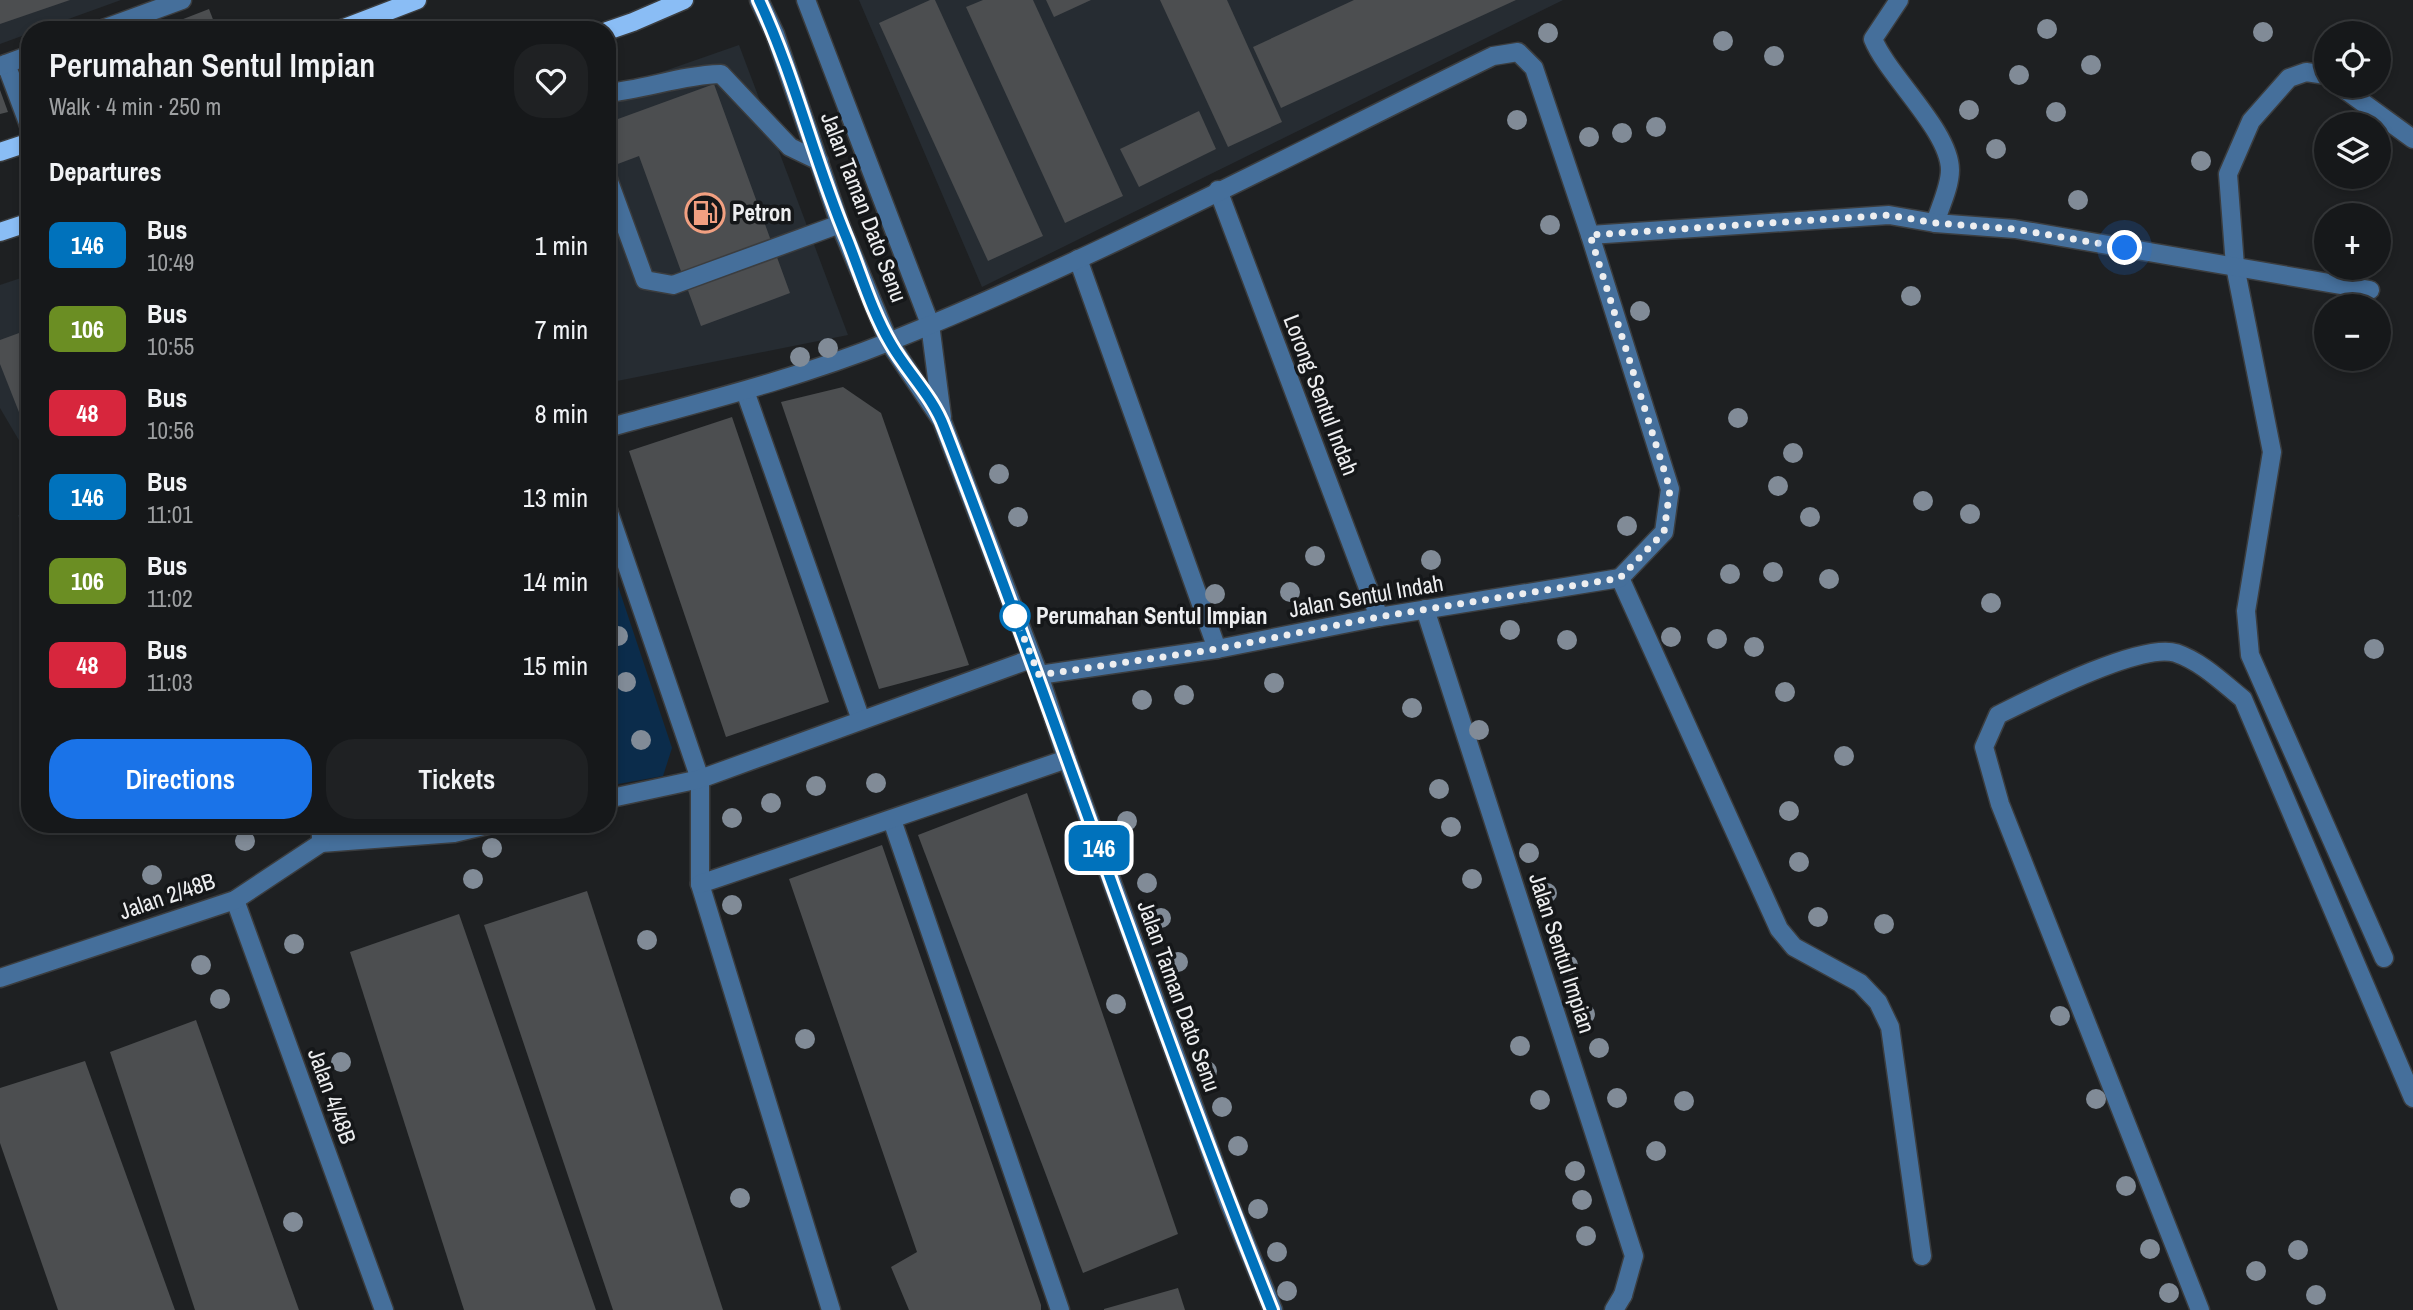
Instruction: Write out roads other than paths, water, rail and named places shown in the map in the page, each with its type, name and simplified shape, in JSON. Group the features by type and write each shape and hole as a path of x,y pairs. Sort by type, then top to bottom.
{"main road":[{"path":"362,21 417,0"},
{"path":"616,28 684,0"},
{"path":"0,152 21,145"},
{"path":"0,232 21,225"}],"street":[{"path":"125,21 182,0"},
{"name":"Jalan Taman Dato Senu","path":"759,0 775,34 840,225 889,342 942,421 1035,667 1228,1200 1272,1310"},
{"name":"Jalan Taman Dato Senu","path":"806,0 930,324 942,421"},
{"path":"1899,0 1873,38 1877,49 1892,67 1948,153 1950,173 1935,223"},
{"path":"616,426 745,391 889,342 1078,260 1493,56 1518,52 1534,68 1670,489 1664,532 1620,578 1779,929 1794,947 1860,983 1878,1002 1890,1027 1922,1256"},
{"path":"21,58 3,65 21,107"},
{"path":"2314,73 2306,72 2289,78 2251,121 2228,174 2235,266 2272,452 2246,611 2250,655 2384,958"},
{"path":"616,92 636,90 696,75 721,74 790,147 818,162"},
{"path":"2357,98 2413,139"},
{"name":"Lorong Sentul Indah","path":"1218,190 1378,617"},
{"path":"616,201 645,280 673,285 840,225"},
{"path":"1590,235 1889,215 1935,223 2015,229 2370,290"},
{"path":"1078,260 1217,649"},
{"path":"745,391 861,720"},
{"path":"616,533 700,779 700,884 831,1310"},
{"name":"Jalan Sentul Indah","path":"616,797 700,779 861,720 1035,667 1217,649 1378,617 1620,578"},
{"name":"Jalan Sentul Impian","path":"1425,609 1634,1256 1619,1302"},
{"path":"2200,1310 2000,804 1984,747 1998,715 2047,690 2135,655 2174,652 2205,667 2243,699 2413,1098"},
{"path":"700,884 1067,759"},
{"path":"892,820 1060,1310"},
{"path":"321,833 321,843 454,833"},
{"name":"Jalan 2/48B","path":"0,978 234,900 321,843"},
{"name":"Jalan 4/48B","path":"234,900 384,1310"}],"place":[{"name":"Petron","path":"705,213"},
{"name":"Perumahan Sentul Impian","path":"1015,616"}]}
